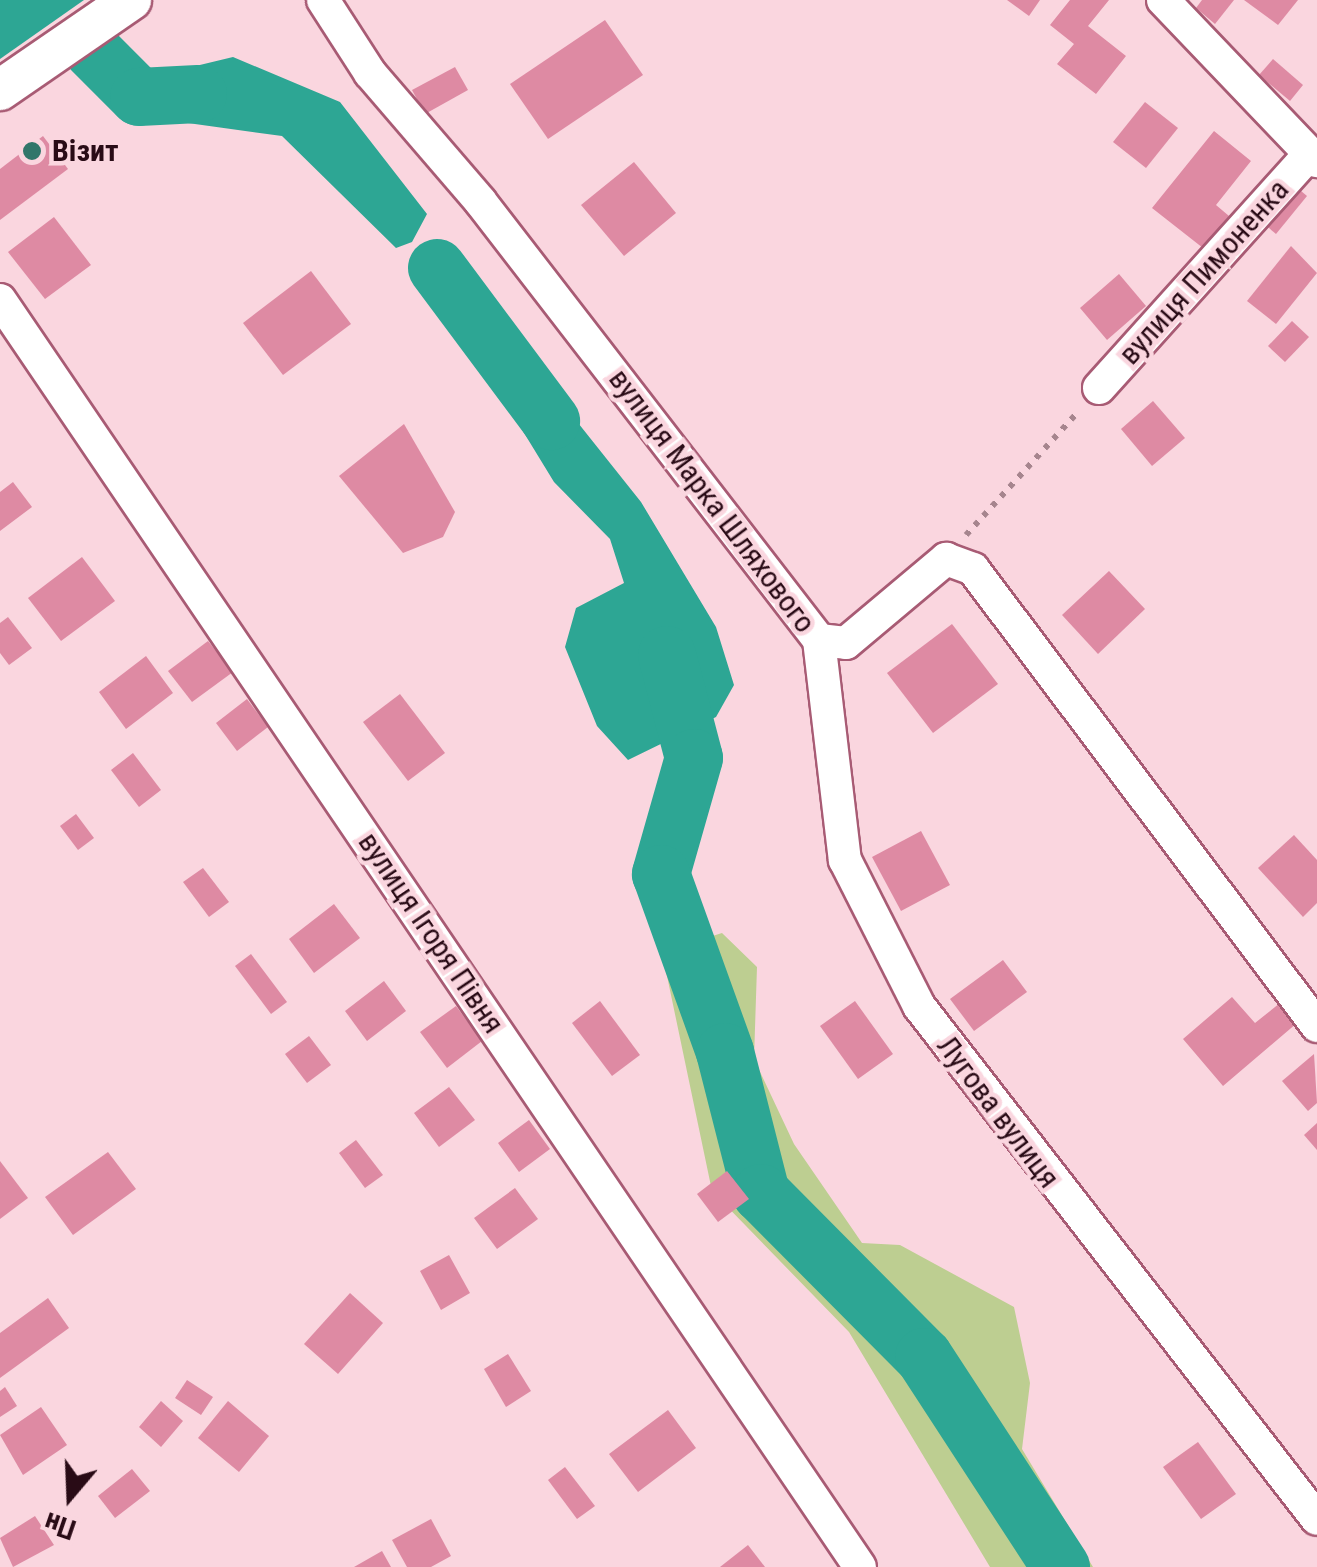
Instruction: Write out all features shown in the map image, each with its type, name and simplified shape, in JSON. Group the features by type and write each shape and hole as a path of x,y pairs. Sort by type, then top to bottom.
{"street":[{"path":"0,90 131,0"},
{"name":"вулиця Марка Шляхового","path":"323,0 370,74 480,201 819,640 846,643 946,558"},
{"name":"вулиця Пимоненка","path":"1099,388 1313,158 1163,0"},
{"name":"вулиця Ігоря Півня","path":"0,300 860,1567"},
{"path":"946,558 973,569 1317,1026"},
{"name":"Лугова вулиця","path":"819,640 845,860 919,1006 1317,1519"}],"path":[{"path":"946,558 1099,388"}],"shaded area":[{"path":"0,0 84,0 0,59"},
{"path":"233,57 340,102 427,214 412,242 396,248 282,136 159,119 115,99 121,84"},
{"path":"516,345 641,502 716,627 734,685 716,717 628,760 597,726 565,647 576,608 624,583 610,539 554,482 488,374"},
{"path":"722,933 757,967 754,1059 794,1144 862,1243 900,1245 1014,1307 1030,1383 1022,1449 1093,1567 990,1567 849,1332 712,1191 662,952"}],"building":[{"path":"1007,0 1040,0 1029,16"},
{"path":"1070,0 1109,0 1088,26 1126,56 1096,94 1057,64 1074,44 1050,25"},
{"path":"1202,0 1234,0 1215,24 1196,8"},
{"path":"1244,0 1298,0 1278,25"},
{"path":"605,20 643,75 548,139 510,84"},
{"path":"1273,59 1303,85 1290,101 1259,75"},
{"path":"455,67 468,90 425,114 412,90"},
{"path":"1145,102 1178,128 1146,168 1113,142"},
{"path":"1214,131 1251,161 1216,205 1229,216 1203,248 1152,208"},
{"path":"43,136 68,169 0,220 0,169"},
{"path":"634,162 676,213 624,256 581,205"},
{"path":"1294,185 1307,196 1276,234 1263,223"},
{"path":"54,217 91,265 45,299 8,252"},
{"path":"1291,246 1317,273 1276,324 1247,301"},
{"path":"311,271 351,324 283,375 243,323"},
{"path":"1119,274 1146,306 1107,340 1080,308"},
{"path":"1292,321 1309,337 1285,362 1268,346"},
{"path":"1153,401 1185,438 1152,466 1121,429"},
{"path":"404,424 455,512 443,537 403,553 339,476"},
{"path":"13,482 32,507 0,531 0,492"},
{"path":"82,557 115,601 61,641 28,598"},
{"path":"1109,571 1145,609 1098,654 1062,615"},
{"path":"8,617 32,648 9,665 0,653 0,623"},
{"path":"952,624 998,684 933,733 887,673"},
{"path":"208,641 233,672 192,702 168,671"},
{"path":"146,656 173,693 126,729 99,692"},
{"path":"400,694 445,753 408,781 363,722"},
{"path":"247,699 268,727 237,751 216,723"},
{"path":"133,753 161,790 139,807 111,770"},
{"path":"76,814 94,838 78,850 60,826"},
{"path":"921,831 950,885 901,911 872,857"},
{"path":"1294,835 1317,860 1317,903 1303,917 1258,868"},
{"path":"203,868 229,902 209,917 183,882"},
{"path":"334,904 360,938 314,973 289,939"},
{"path":"251,954 287,1002 271,1014 235,966"},
{"path":"1003,960 1027,992 974,1031 950,999"},
{"path":"384,981 406,1011 367,1041 345,1011"},
{"path":"1232,997 1255,1023 1280,1003 1297,1023 1223,1086 1183,1039"},
{"path":"600,1001 640,1055 612,1076 572,1023"},
{"path":"855,1001 893,1054 858,1079 820,1026"},
{"path":"456,1006 482,1041 447,1068 420,1032"},
{"path":"309,1036 331,1065 307,1083 285,1054"},
{"path":"1314,1054 1317,1103 1308,1111 1282,1081"},
{"path":"449,1087 475,1120 439,1147 414,1113"},
{"path":"529,1120 550,1149 519,1172 498,1143"},
{"path":"1317,1123 1317,1150 1304,1135"},
{"path":"356,1140 383,1175 365,1188 339,1153"},
{"path":"108,1152 136,1189 73,1235 45,1197"},
{"path":"0,1161 28,1198 0,1219"},
{"path":"727,1171 749,1199 718,1222 697,1194"},
{"path":"515,1188 538,1219 497,1249 474,1218"},
{"path":"449,1255 470,1293 441,1310 420,1271"},
{"path":"350,1293 383,1323 338,1374 304,1344"},
{"path":"48,1298 69,1328 0,1378 0,1333"},
{"path":"508,1354 531,1391 506,1407 484,1369"},
{"path":"187,1380 213,1397 201,1415 175,1398"},
{"path":"5,1387 17,1406 0,1417 0,1391"},
{"path":"161,1401 183,1421 161,1447 139,1427"},
{"path":"228,1401 269,1436 239,1472 198,1438"},
{"path":"41,1407 67,1445 23,1475 0,1435"},
{"path":"668,1410 696,1448 638,1492 609,1454"},
{"path":"1198,1442 1236,1494 1201,1519 1163,1467"},
{"path":"565,1467 595,1506 577,1519 548,1480"},
{"path":"132,1469 150,1491 115,1518 98,1496"},
{"path":"35,1516 54,1545 13,1567 0,1538"},
{"path":"431,1519 451,1556 431,1567 407,1567 392,1540"},
{"path":"748,1545 765,1567 720,1567"},
{"path":"382,1551 391,1567 354,1567"}],"waterway":[{"path":"92,50 139,97 198,94"},
{"path":"437,268 551,421"},
{"path":"667,655 694,758 661,874 725,1052 761,1193 924,1357 1061,1567"}],"place":[{"name":"Візит","path":"32,151"}]}
